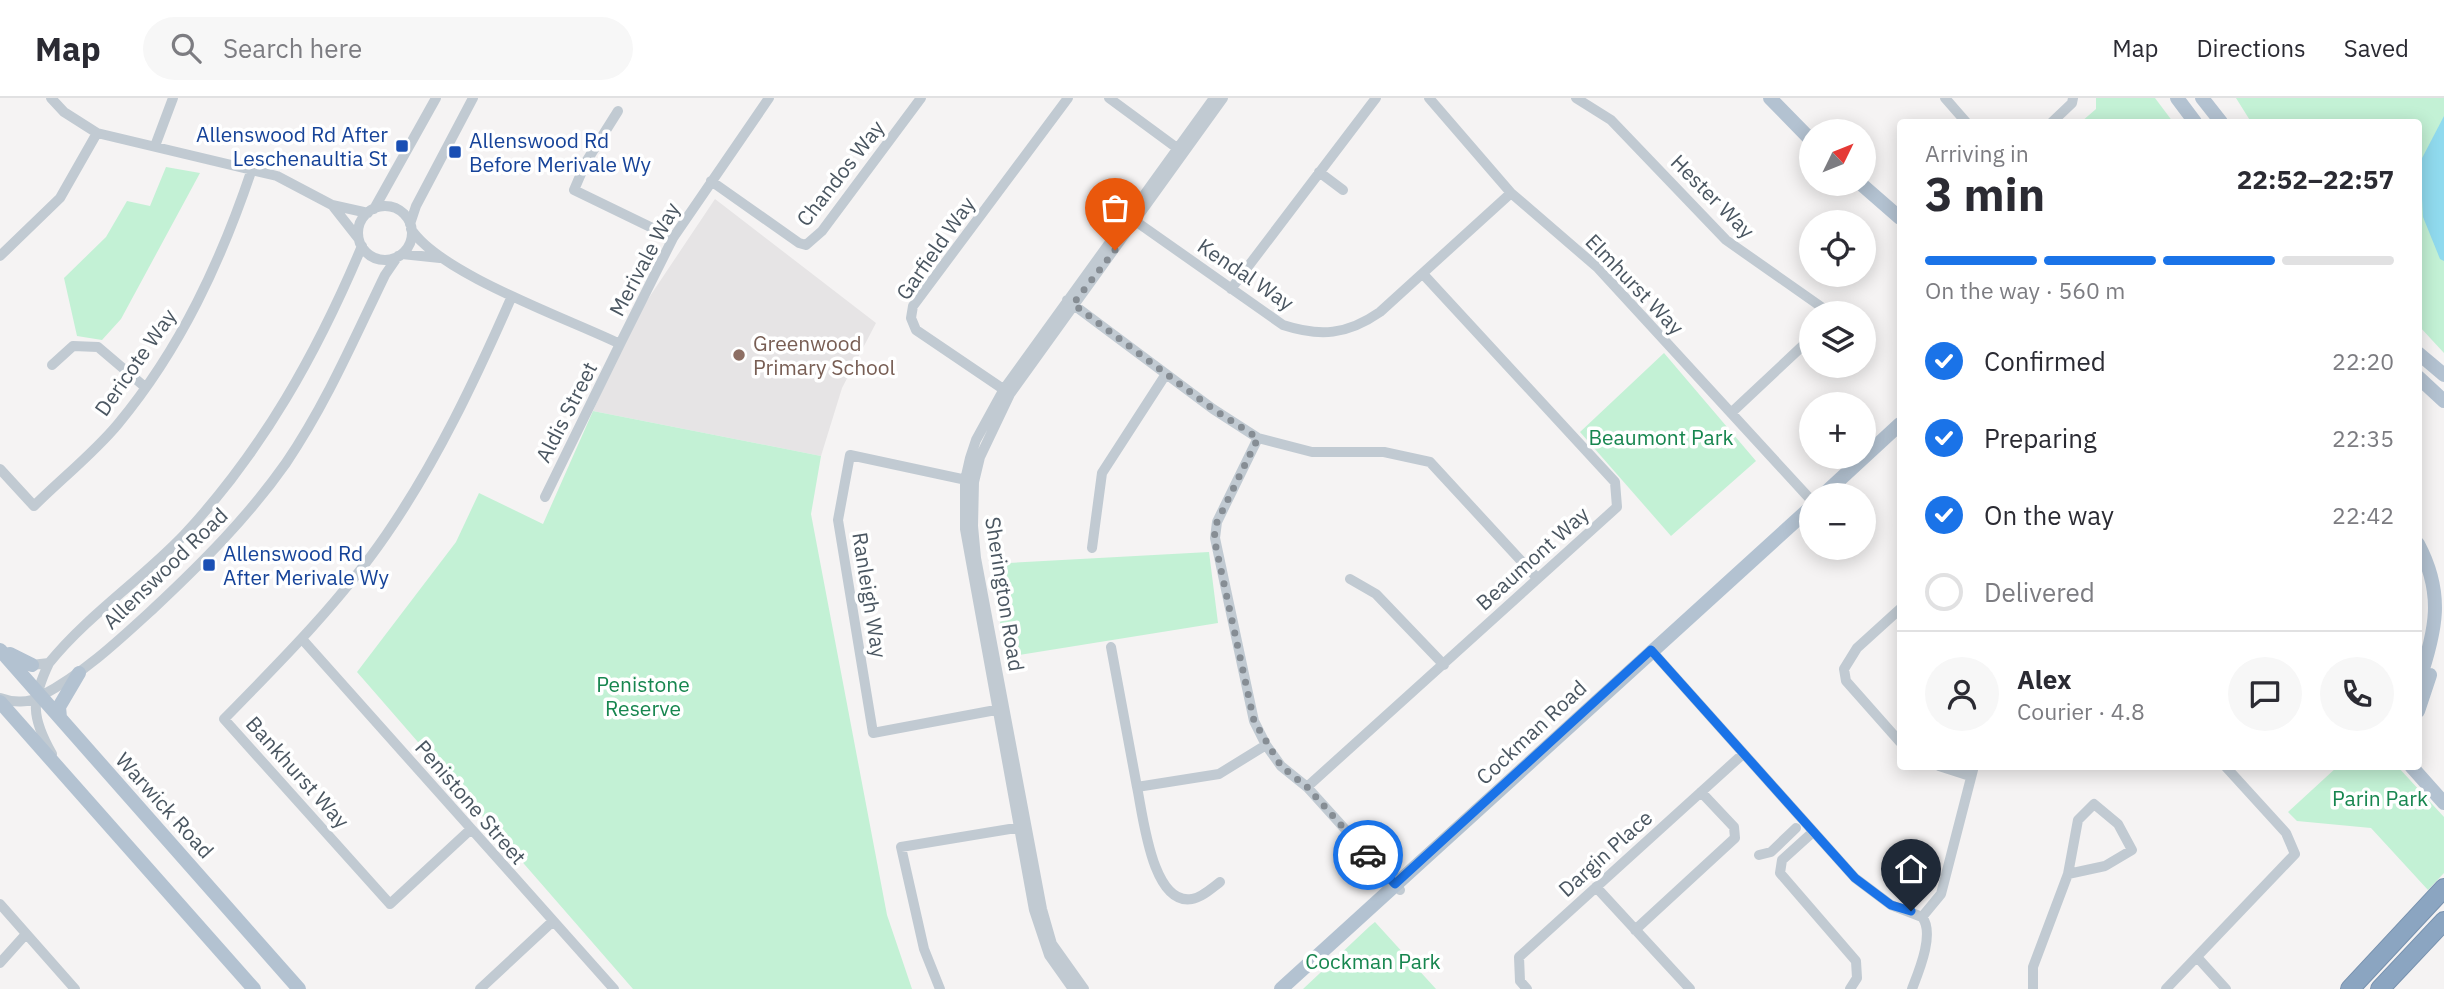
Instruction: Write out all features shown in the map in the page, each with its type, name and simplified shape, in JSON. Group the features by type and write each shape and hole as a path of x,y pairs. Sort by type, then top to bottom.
{"highway":[{"path":"2350,989 2444,888"},
{"path":"2380,989 2444,921"}],"main road":[{"path":"1770,98 1799,128"},
{"path":"1780,98 1802,119"},
{"path":"2177,98 2193,119"},
{"path":"2205,102 2212,119"},
{"path":"2205,102 2219,119"},
{"path":"1876,186 1897,205"},
{"path":"1875,196 1897,215"},
{"path":"2422,356 2444,375"},
{"path":"2422,381 2444,401"},
{"path":"1838,483 1897,434"},
{"path":"1846,483 1897,434"},
{"name":"Cockman Road","path":"1281,989 1398,887 1799,517"},
{"name":"Cockman Road","path":"1653,653 1799,526"},
{"path":"2422,537 2444,566"},
{"path":"2422,550 2440,576 2444,596 2422,670"},
{"path":"2422,699 2444,634"},
{"path":"0,648 15,658 32,664"},
{"name":"Warwick Road","path":"0,648 37,695 299,989"},
{"path":"60,718 59,707 79,673"},
{"path":"0,700 254,989"},
{"path":"2422,768 2444,791"},
{"path":"2415,770 2444,803"},
{"name":"Cockman Road","path":"1293,989 1398,887"}],"street":[{"path":"51,98 64,112 97,132 277,176 332,205 349,223 360,243 376,259 400,255 410,244 416,206 473,98"},
{"path":"155,146 173,98"},
{"path":"360,243 359,225 371,211 436,98"},
{"name":"Merivale Way","path":"411,226 422,243 440,258 512,296 620,344 673,238 769,98"},
{"name":"Chandos Way","path":"711,181 799,243 806,245 822,231 921,98"},
{"name":"Garfield Way","path":"1007,391 916,330 911,317 913,306 1068,98"},
{"path":"1108,98 1180,150"},
{"name":"Sherington Road","path":"1073,989 1049,955 1039,930 1000,709 968,560 970,481 976,440 1007,391 1132,218 1214,98"},
{"name":"Sherington Road","path":"1180,150 1223,98"},
{"path":"1231,289 1376,98"},
{"name":"Hester Way","path":"1576,98 1611,120 1726,240 1813,301"},
{"path":"1945,98 1963,119"},
{"path":"2055,119 2072,103 2073,98"},
{"name":"Elmhurst Way","path":"1432,99 1511,193 1598,268 1799,487"},
{"path":"618,111 586,162 574,190 673,238"},
{"path":"0,256 60,198 97,132"},
{"name":"Dericote Way","path":"0,469 34,506 117,425 174,347 230,233 252,169"},
{"path":"1319,172 1343,190"},
{"name":"Kendal Way","path":"1132,218 1283,326 1310,334 1337,332 1368,320 1423,274 1511,193"},
{"path":"332,205 371,211 396,209 411,226"},
{"name":"Allenswood Road","path":"37,695 49,663 75,634 182,537 230,483 267,432 300,377 360,243"},
{"name":"Merivale Way","path":"400,255 440,258"},
{"name":"Allenswood Road","path":"37,695 79,673 207,558 245,517 285,463 325,401 385,275 400,255"},
{"name":"Beaumont Way","path":"1307,787 1617,508 1615,482 1423,274"},
{"name":"Bankhurst Way","path":"470,830 390,904 224,719 302,639 384,538 419,485 512,296"},
{"path":"1070,302 1258,438 1312,452 1384,452 1430,462 1537,578"},
{"name":"Aldis Street","path":"545,497 620,344"},
{"path":"52,365 74,346 98,347 145,387"},
{"path":"1731,413 1799,349"},
{"path":"1092,548 1102,473 1166,374"},
{"path":"1258,438 1217,522 1214,538 1254,721 1281,766 1307,787 1398,887"},
{"name":"Ranleigh Way","path":"970,481 850,455 838,520 873,733 1000,709"},
{"path":"1350,579 1377,594 1444,665"},
{"path":"1897,612 1857,648 1844,669 1846,681 1897,738"},
{"name":"Penistone Street","path":"302,639 614,989"},
{"path":"1111,647 1157,876 1178,899 1194,899 1220,883"},
{"path":"1653,653 1870,892 1891,905 1922,917 1928,924 1912,989"},
{"path":"32,664 49,663"},
{"path":"0,700 16,702 37,695 38,727 57,766"},
{"path":"1137,787 1219,774 1266,745"},
{"name":"Dargin Place","path":"1527,989 1520,981 1519,957 1743,754"},
{"path":"2166,989 2295,854 2286,833 2234,770"},
{"path":"1922,917 1941,894 1972,771"},
{"path":"1636,930 1735,838 1734,827 1701,792"},
{"path":"2033,989 2033,967 2068,874 2078,820 2094,804 2118,824 2132,850 2105,866 2068,874"},
{"path":"940,989 924,949 901,847 1021,827"},
{"name":"Sherington Road","path":"1021,827 1052,944 1084,989"},
{"path":"1759,855 1771,852 1796,828"},
{"path":"1813,832 1782,860 1780,873 1856,961 1857,978 1850,989"},
{"path":"1596,887 1690,989"},
{"path":"0,904 75,989"},
{"path":"480,989 552,922"},
{"path":"0,963 26,934"},
{"path":"2197,957 2226,989"}],"shaded area":[{"name":"Greenwood Primary School","path":"715,199 876,323 842,388 821,456 593,411 634,320"}],"green space":[{"path":"2096,98 2155,98 2171,119 2084,119 2096,109"},
{"path":"2236,98 2444,98 2444,353 2422,329 2422,119 2249,119"},
{"path":"166,167 200,173 121,319 102,340 77,336 64,278 106,237 127,201 150,206"},
{"name":"Beaumont Park","path":"1664,353 1756,461 1671,536 1580,432"},
{"name":"Penistone Reserve","path":"593,411 821,456 811,514 887,915 912,989 633,989 357,672 456,542 479,493 543,524"},
{"path":"1209,552 1218,623 1006,657 990,564"},
{"name":"Parin Park","path":"2334,770 2401,770 2444,817 2444,873 2428,890 2371,828 2297,821 2288,812"},
{"name":"Cockman Park","path":"1375,922 1436,989 1303,989 1370,926"}],"water":[{"path":"2444,116 2444,261 2440,259 2423,217 2422,158"}],"way so far":[{"path":"1115,250 1073,304 1213,409 1258,438 1217,522 1214,538 1254,721 1281,766 1307,787 1368,855"}],"place":[{"name":"Allenswood Rd After Leschenaultia St","path":"402,146"},
{"name":"Allenswood Rd Before Merivale Wy","path":"455,152"},
{"name":"Greenwood Primary School","path":"739,355"},
{"name":"Allenswood Rd After Merivale Wy","path":"209,565"}],"route":[{"path":"1368,855 1395,884 1651,650 1855,878 1870,892 1891,905 1911,911"}]}
